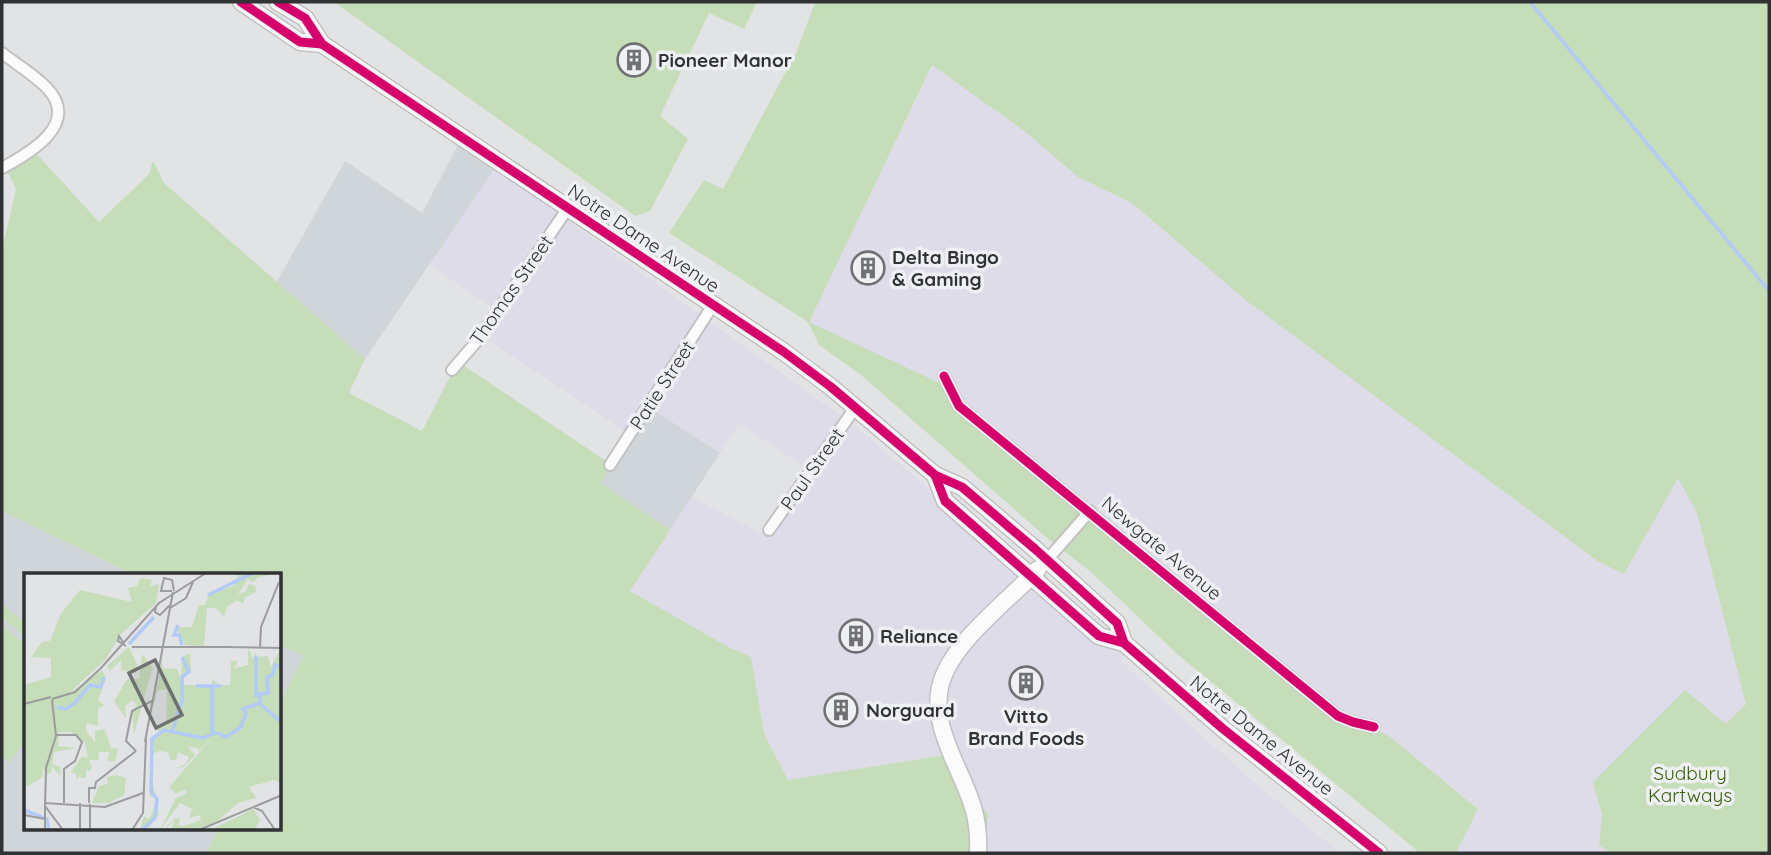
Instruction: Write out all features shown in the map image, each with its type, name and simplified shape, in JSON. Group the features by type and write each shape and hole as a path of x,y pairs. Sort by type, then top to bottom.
{"main road":[{"name":"Notre Dame Avenue","path":"241,2 300,42 322,44"},
{"name":"Notre Dame Avenue","path":"278,2 305,18 322,44 784,352 935,475 962,487 1117,623 1124,643"},
{"name":"Notre Dame Avenue","path":"935,475 946,501 1099,636 1124,643 1222,728 1379,853"},
{"path":"978,853 977,816 943,732 939,717 939,694 947,669 964,645 1047,560"}],"street":[{"path":"2,53 47,87 55,99 58,113 52,132 2,168"},
{"name":"Thomas Street","path":"452,370 477,341 568,208"},
{"name":"Patie Street","path":"610,464 713,306"},
{"name":"Newgate Avenue","path":"944,376 959,405 1338,716 1374,727"},
{"name":"Paul Street","path":"769,530 855,408"},
{"name":"Newgate Avenue","path":"1047,560 1090,510"}],"shaded area":[{"path":"933,65 1027,133 1078,177 1132,203 1248,302 1599,562 1624,573 1678,477 1697,513 1746,704 1726,725 1596,790 1602,815 1599,845 1610,853 1456,853 1478,808 1389,736 1353,723 808,322"},
{"path":"458,145 495,168 365,359 276,283 345,161 422,213"},
{"path":"495,168 847,420 1099,637 1124,643 1121,661 1243,773 1340,853 985,853 969,791 952,754 788,780 764,734 750,657 629,591 692,497 766,536 811,471 739,423 720,453 649,407 631,435 482,336 499,312 429,265"},
{"path":"649,407 720,453 670,530 600,483"},
{"path":"2,511 131,573 24,573 24,830 218,830 206,853 2,853"},
{"path":"282,646 303,656 282,699"}],"green space":[{"path":"334,2 757,2 744,29 709,13 660,116 688,139 650,211 635,216"},
{"name":"Sudbury Kartways","path":"815,2 1769,2 1769,853 1610,853 1599,845 1602,815 1593,782 1685,690 1726,724 1746,704 1697,513 1678,478 1624,574 1599,562 1248,302 1132,203 1078,177 1027,133 932,65 809,322 948,387 959,407 1338,717 1389,736 1478,809 1456,853 1420,853 1176,653 1091,572 1046,537 861,375 819,345 808,322 669,233 704,180 723,189 797,51"},
{"path":"33,150 99,222 149,174 153,161 164,183 365,359 349,393 422,431 453,371 460,363 612,465 601,483 670,530 630,591 730,648 751,657 764,734 788,780 952,754 969,791 988,814 985,853 206,853 218,830 282,830 282,699 303,656 282,646 282,573 131,573 2,511 2,250 16,189 5,167"},
{"path":"2,604 24,622 24,636 2,617"},
{"path":"2,625 24,643 24,743 9,762 2,756"}],"waterway":[{"path":"1530,2 1769,291"}],"cycle path":[{"path":"241,2 300,42 322,44"},
{"path":"278,2 305,18 322,44 784,352 831,387 935,475 962,487 1035,549 1117,623 1124,643"},
{"path":"944,376 959,406 1338,716 1374,727"},
{"path":"935,475 945,501 1099,636 1124,643 1222,728 1379,853"}],"place":[{"name":"Pioneer Manor","path":"634,60"},
{"name":"Delta Bingo & Gaming","path":"868,268"},
{"name":"Reliance","path":"856,636"},
{"name":"Vitto Brand Foods","path":"1026,683"},
{"name":"Norguard","path":"841,710"}]}
